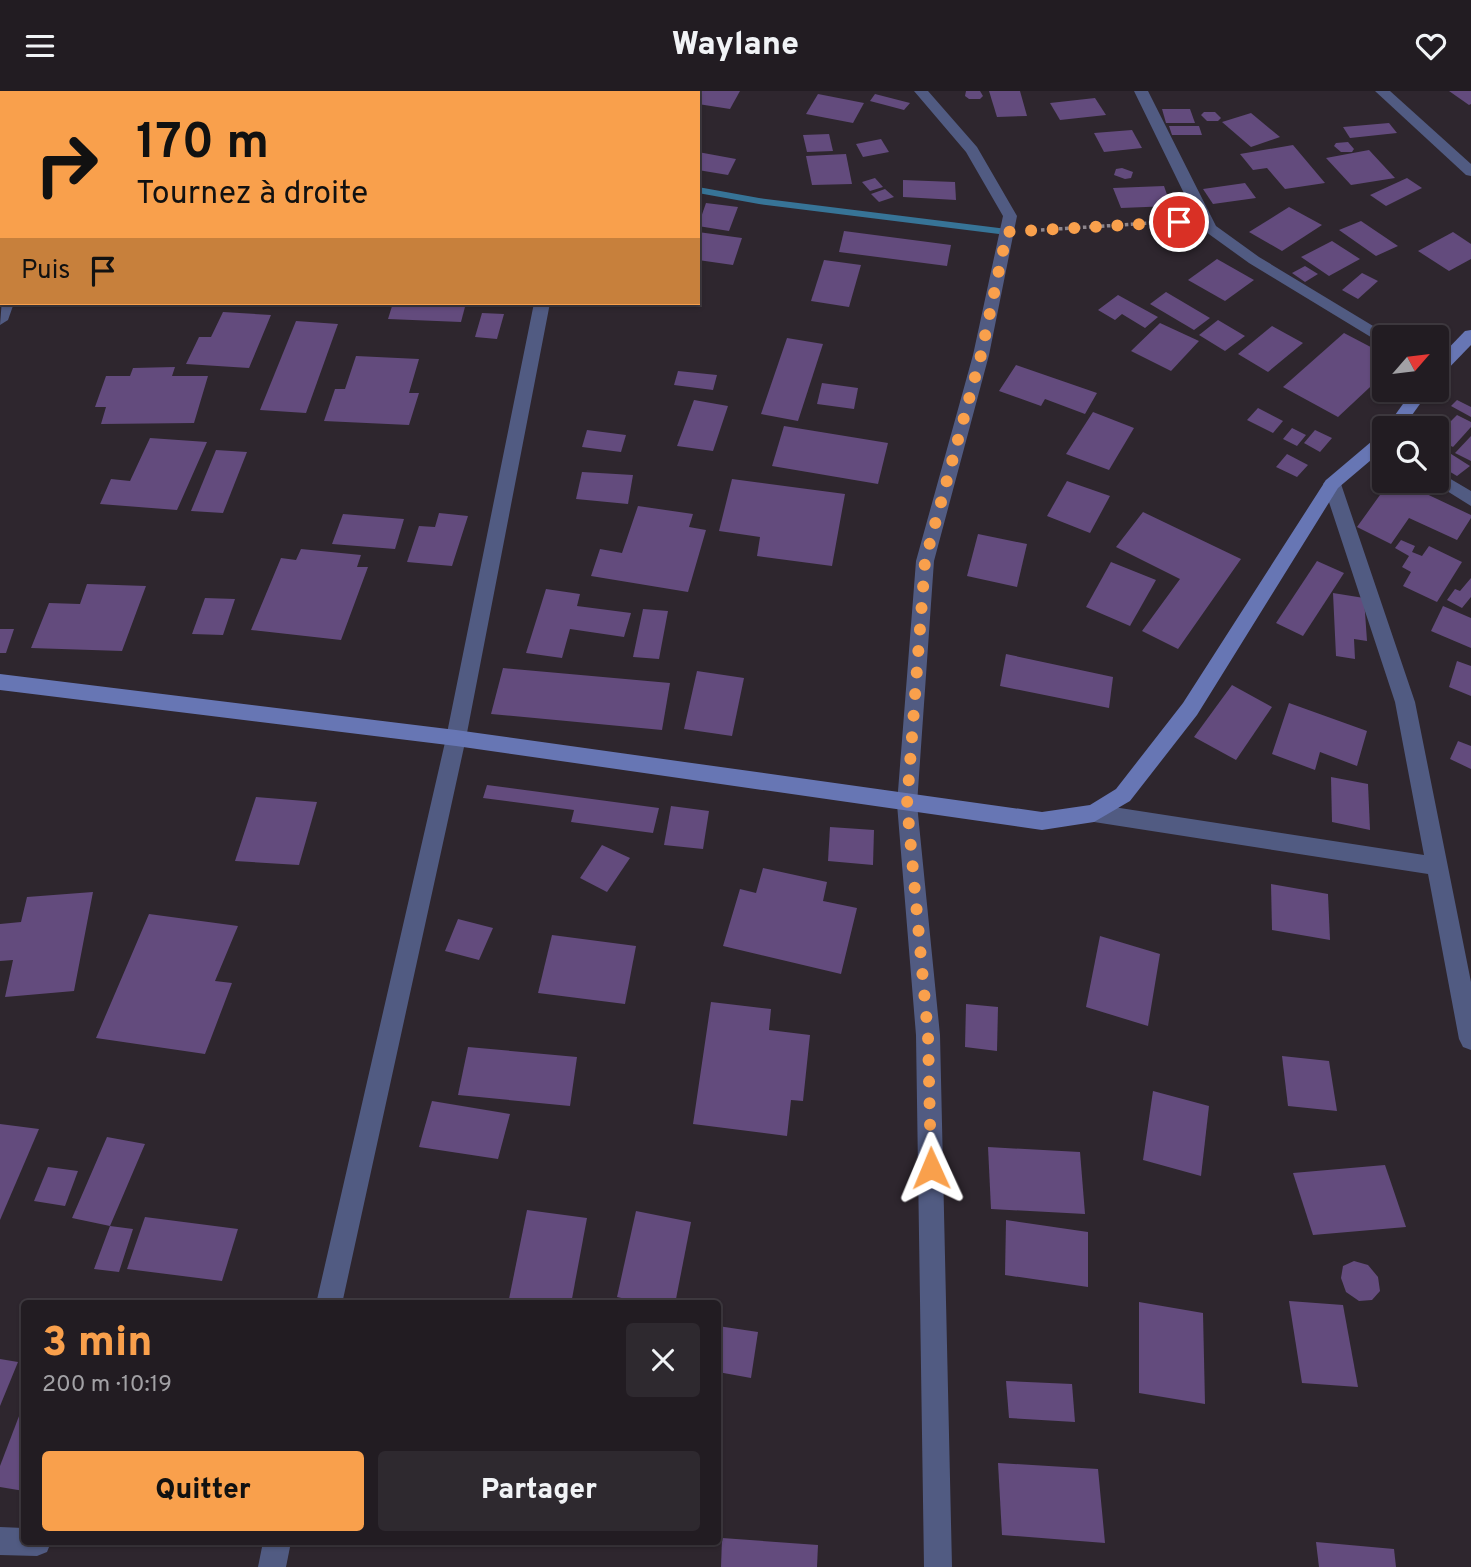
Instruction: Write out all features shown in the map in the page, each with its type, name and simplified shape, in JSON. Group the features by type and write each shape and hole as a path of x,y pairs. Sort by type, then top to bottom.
{"street":[{"path":"922,91 972,150 1010,216 981,355 925,561 907,804 928,1035 938,1567"},
{"path":"1141,91 1204,220 1211,229 1254,260 1372,330"},
{"path":"1382,91 1471,172"},
{"path":"329,1300 456,738 541,305"},
{"path":"1449,358 1471,335"},
{"path":"1094,813 1124,795 1190,709 1332,484 1372,450"},
{"path":"1332,484 1405,702 1471,1039"},
{"path":"1449,485 1471,500"},
{"path":"0,681 456,738 907,804 1042,821 1094,813 1438,866"},
{"path":"0,1541 21,1542"},
{"path":"272,1567 276,1545"}],"path":[{"path":"1007,232 1204,220"}],"building":[{"path":"700,91 740,91 730,109 700,104"},
{"path":"966,91 980,91 983,96 980,99 969,99 965,96"},
{"path":"989,91 1020,91 1027,116 997,117"},
{"path":"1449,91 1471,91 1471,104 1469,105"},
{"path":"818,94 864,103 853,123 806,114"},
{"path":"875,94 910,103 904,110 870,101"},
{"path":"1095,98 1106,115 1060,120 1050,103"},
{"path":"1162,109 1190,109 1195,123 1166,123"},
{"path":"1204,112 1215,112 1221,118 1218,121 1207,121 1201,115"},
{"path":"1251,113 1280,137 1251,147 1222,122"},
{"path":"1389,123 1397,133 1350,138 1343,127"},
{"path":"1169,126 1199,126 1202,135 1172,135"},
{"path":"1132,130 1142,148 1104,152 1094,133"},
{"path":"829,134 833,151 807,152 803,135"},
{"path":"881,139 889,152 863,157 856,144"},
{"path":"1348,142 1354,149 1352,152 1341,152 1334,146 1336,143"},
{"path":"1293,145 1325,183 1285,189 1267,168 1253,170 1240,154"},
{"path":"1369,150 1395,178 1351,185 1326,158"},
{"path":"700,152 736,159 728,175 700,170"},
{"path":"846,154 852,184 812,185 806,156"},
{"path":"1116,169 1133,172 1131,178 1114,175"},
{"path":"875,178 883,187 870,191 862,182"},
{"path":"1407,178 1422,188 1386,206 1370,195"},
{"path":"903,180 955,182 956,200 903,197"},
{"path":"1245,183 1256,198 1213,204 1203,189"},
{"path":"1164,186 1171,206 1121,208 1113,188"},
{"path":"885,189 894,197 879,202 871,194"},
{"path":"706,203 738,207 729,231 700,226"},
{"path":"1289,207 1322,225 1282,251 1249,232"},
{"path":"1361,221 1398,246 1376,256 1339,230"},
{"path":"844,231 951,245 947,266 839,252"},
{"path":"700,232 742,238 733,265 700,260"},
{"path":"1453,232 1471,244 1471,259 1449,271 1418,251"},
{"path":"1332,241 1360,259 1329,276 1301,257"},
{"path":"1217,259 1254,280 1225,301 1188,280"},
{"path":"824,260 861,265 849,307 811,301"},
{"path":"1305,266 1318,274 1305,282 1292,273"},
{"path":"1362,273 1378,281 1358,299 1342,290"},
{"path":"1166,292 1210,318 1194,330 1150,304"},
{"path":"1118,295 1158,317 1145,328 1122,314 1115,320 1098,310"},
{"path":"392,305 465,305 461,322 388,319"},
{"path":"223,312 271,315 249,368 186,364 199,337 211,337"},
{"path":"482,313 504,314 497,339 475,337"},
{"path":"1218,320 1245,336 1225,351 1199,335"},
{"path":"296,321 338,324 306,413 260,410"},
{"path":"1160,323 1199,341 1171,371 1131,351"},
{"path":"1272,326 1303,343 1268,372 1238,354"},
{"path":"1344,333 1372,348 1372,385 1338,417 1283,387"},
{"path":"787,338 823,344 798,421 761,414"},
{"path":"356,356 419,359 409,393 419,393 409,425 324,421 335,389 345,389"},
{"path":"1016,365 1097,393 1085,414 1045,399 1041,406 999,391"},
{"path":"175,367 172,376 208,376 194,423 101,424 106,407 95,407 106,376 130,376 133,368"},
{"path":"678,371 717,375 713,390 674,385"},
{"path":"822,383 858,388 854,409 817,404"},
{"path":"694,400 728,406 713,451 677,446"},
{"path":"1457,400 1471,407 1471,417 1451,406"},
{"path":"1258,408 1283,421 1273,433 1247,420"},
{"path":"1093,412 1134,428 1109,470 1066,454"},
{"path":"1457,415 1471,422 1471,427 1453,447 1449,445 1449,423"},
{"path":"784,426 888,443 878,484 772,466"},
{"path":"1292,428 1306,435 1297,446 1283,439"},
{"path":"587,430 626,435 621,452 582,447"},
{"path":"1315,430 1332,438 1320,452 1304,443"},
{"path":"1471,436 1471,461 1455,453"},
{"path":"150,438 207,442 177,510 100,504 111,479 130,481"},
{"path":"216,450 247,452 223,513 191,511"},
{"path":"1449,453 1470,466 1457,476 1449,471"},
{"path":"1287,454 1308,465 1297,477 1276,467"},
{"path":"582,472 633,475 628,504 576,499"},
{"path":"732,479 845,494 832,566 757,556 760,537 719,531"},
{"path":"1067,481 1110,496 1090,533 1047,516"},
{"path":"1381,493 1424,493 1471,515 1457,540 1409,518 1391,544 1357,527"},
{"path":"638,506 693,514 689,527 706,530 688,592 591,576 600,549 622,553"},
{"path":"1143,512 1241,559 1178,649 1142,631 1180,579 1116,547"},
{"path":"439,513 468,516 452,566 407,562 419,526 435,527"},
{"path":"343,514 404,519 395,549 332,544"},
{"path":"978,534 1027,544 1017,587 967,576"},
{"path":"1401,540 1415,546 1412,552 1422,556 1429,546 1462,562 1437,602 1403,586 1411,572 1402,567 1409,556 1395,548"},
{"path":"301,549 361,555 357,567 368,567 341,640 251,630 281,558 296,560"},
{"path":"1317,561 1344,573 1303,636 1276,623"},
{"path":"1111,562 1156,580 1130,626 1086,607"},
{"path":"1471,578 1471,597 1462,608 1447,600 1455,589 1460,591"},
{"path":"87,584 146,586 122,651 31,648 49,603 80,604"},
{"path":"546,589 580,594 577,606 631,613 624,637 570,629 562,658 526,653"},
{"path":"1333,593 1364,598 1367,641 1354,639 1355,659 1336,656"},
{"path":"205,598 235,599 223,635 192,634"},
{"path":"1443,606 1471,618 1471,648 1431,631"},
{"path":"643,609 668,611 659,659 633,657"},
{"path":"0,629 14,629 6,653 0,653"},
{"path":"1006,654 1113,677 1109,708 1000,686"},
{"path":"1457,661 1471,666 1471,696 1449,687"},
{"path":"503,668 670,683 662,730 491,714"},
{"path":"697,671 744,678 732,736 684,729"},
{"path":"1232,685 1272,707 1236,760 1194,737"},
{"path":"1289,703 1367,731 1357,766 1320,752 1315,770 1272,754"},
{"path":"1458,741 1471,746 1471,769 1450,759"},
{"path":"1331,777 1368,784 1370,830 1332,822"},
{"path":"487,785 659,808 653,833 571,822 574,810 483,798"},
{"path":"256,797 317,802 299,865 235,861"},
{"path":"671,806 709,811 703,849 664,845"},
{"path":"830,827 874,830 873,865 828,861"},
{"path":"602,845 630,858 607,892 580,878"},
{"path":"763,868 827,882 823,901 857,908 841,974 723,946 740,889 756,893"},
{"path":"1271,884 1328,894 1330,940 1272,930"},
{"path":"93,892 74,991 5,997 13,960 0,961 0,924 21,922 27,897"},
{"path":"149,914 238,926 215,981 232,983 205,1054 96,1038"},
{"path":"458,919 493,928 479,960 445,951"},
{"path":"552,935 636,946 625,1004 538,993"},
{"path":"1100,936 1160,954 1148,1026 1086,1007"},
{"path":"711,1002 771,1009 769,1030 810,1035 803,1101 791,1100 787,1136 693,1124"},
{"path":"966,1004 998,1007 997,1051 965,1047"},
{"path":"468,1047 577,1057 570,1106 458,1095"},
{"path":"1282,1056 1329,1061 1337,1111 1288,1106"},
{"path":"1153,1091 1209,1106 1201,1176 1143,1160"},
{"path":"432,1101 510,1114 498,1159 419,1147"},
{"path":"0,1124 39,1129 0,1220"},
{"path":"107,1137 145,1144 110,1226 72,1218"},
{"path":"988,1147 1080,1152 1085,1214 991,1209"},
{"path":"1385,1165 1406,1227 1313,1235 1293,1173"},
{"path":"48,1167 78,1171 65,1206 34,1201"},
{"path":"527,1210 587,1218 572,1300 509,1300"},
{"path":"636,1211 691,1222 676,1300 630,1300 617,1297"},
{"path":"145,1217 238,1229 222,1281 127,1269"},
{"path":"1006,1220 1088,1232 1088,1287 1005,1275"},
{"path":"110,1226 133,1229 119,1272 94,1269"},
{"path":"1354,1261 1368,1265 1378,1277 1380,1291 1372,1300 1359,1301 1346,1292 1341,1278 1343,1266"},
{"path":"1289,1301 1343,1305 1358,1387 1302,1383"},
{"path":"1139,1302 1203,1313 1205,1404 1139,1393"},
{"path":"721,1326 758,1332 751,1378 721,1373"},
{"path":"0,1359 18,1362 0,1406"},
{"path":"1006,1381 1072,1384 1075,1422 1009,1418"},
{"path":"21,1411 21,1490 0,1487 0,1466"},
{"path":"998,1463 1098,1469 1105,1543 1002,1535"},
{"path":"722,1538 818,1545 817,1567 721,1567"},
{"path":"1316,1542 1394,1549 1396,1567 1319,1567"}],"waterway":[{"path":"700,190 759,201 1007,232"}],"route":[{"path":"931,1168 928,1035 907,804 925,561 981,355 1007,232 1179,222"}]}
